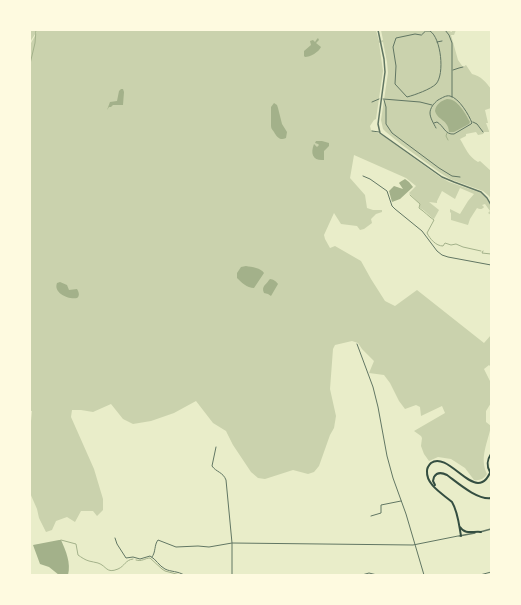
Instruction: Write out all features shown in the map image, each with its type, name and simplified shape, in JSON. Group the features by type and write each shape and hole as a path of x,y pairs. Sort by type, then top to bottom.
{"highway":[{"path":"460,536 454,505 437,490 430,481 427,473 429,466 440,461 472,482 480,483 488,478 491,472 488,468 487,460 491,454"},
{"path":"437,490 433,481 434,477 442,473 476,495 482,498 490,498"},
{"path":"458,524 464,532 481,532"}],"street":[{"path":"378,30 385,72 378,124 380,133"},
{"path":"429,31 433,33 437,42 441,65 438,81 432,87 407,97 395,84 396,66 393,46 396,38 425,32 429,31"},
{"path":"446,31 451,40 452,97"},
{"path":"437,42 442,40"},
{"path":"452,70 463,67"},
{"path":"436,128 430,114 435,102 446,96 452,97 462,105 472,122 475,122 483,132"},
{"path":"372,102 379,99"},
{"path":"433,106 420,102 384,100 386,107 386,124 392,133 439,168 452,176 460,177"},
{"path":"434,123 440,123 446,132 454,134 472,122"},
{"path":"372,131 377,131 442,177 481,192 491,205"},
{"path":"363,176 387,191 392,206 422,231 440,254 448,257 491,265"},
{"path":"356,344 373,387 387,456 416,544 424,575"},
{"path":"216,447 212,466 222,474 226,480 232,543 232,575"},
{"path":"371,516 381,513 381,505 401,501"},
{"path":"152,557 156,542 158,540 176,547 209,547 232,543 416,544 491,529"},
{"path":"115,538 116,544 126,558 133,557 138,559 148,556 152,557 164,569 184,575"},
{"path":"480,575 491,572"},
{"path":"362,575 377,575"}],"shaded area":[{"path":"30,30 376,30 379,41 383,40 381,30 449,30 452,32 451,30 456,30 454,35 451,35 458,60 463,67 466,65 472,74 478,76 491,89 491,108 485,110 488,123 486,123 489,132 484,132 483,134 478,135 476,132 466,134 466,136 460,139 472,157 478,162 480,161 491,171 491,199 483,191 450,179 439,172 383,129 381,120 388,73 383,42 379,43 383,71 376,119 370,126 371,130 382,135 440,177 449,182 481,193 491,206 491,215 488,213 490,211 485,204 482,205 484,207 482,209 477,208 468,225 451,220 450,209 460,214 474,194 460,188 455,199 442,191 437,203 429,202 439,210 434,219 420,208 420,204 409,193 416,186 406,178 354,155 350,178 365,195 367,208 382,210 382,212 376,214 371,219 372,223 360,230 357,226 341,224 334,213 324,235 330,248 335,246 361,261 385,301 395,306 417,290 484,343 491,335 491,367 489,365 484,369 491,383 491,403 486,411 486,422 491,426 484,456 487,474 480,480 474,480 465,468 451,459 438,457 429,461 421,446 421,436 414,431 445,413 442,406 421,416 420,407 416,405 405,409 384,375 369,373 374,361 358,343 352,341 335,345 333,349 330,389 336,416 334,428 319,466 314,472 308,474 293,470 265,479 258,478 251,472 233,445 226,431 213,423 196,401 174,413 151,421 133,424 123,419 111,404 93,412 72,410 71,417 94,469 103,499 103,510 97,516 93,511 81,511 75,522 67,517 56,521 52,530 46,532 30,493 30,431 32,411 30,411 30,45 37,31 30,42"},
{"path":"318,38 319,40 316,43 321,47 320,49 314,54 305,57 304,51 311,45 310,41 313,40 315,42"},
{"path":"123,89 124,92 123,105 113,105 107,110 110,102 117,101 119,91"},
{"path":"447,99 455,101 458,104 470,122 454,132 449,132 445,122 438,117 435,111 436,106 439,103"},
{"path":"274,103 277,105 282,124 287,132 286,138 284,139 280,139 271,128 271,107"},
{"path":"316,141 329,143 329,146 324,151 324,160 317,159 313,156 312,151 314,144 317,147 319,145 315,143"},
{"path":"405,179 413,187 400,199 392,202 389,191 394,186 403,189 399,183"},
{"path":"241,267 254,267 263,271 264,273 254,288 247,286 237,278 237,273"},
{"path":"270,279 278,284 271,296 264,293 263,289"},
{"path":"60,282 67,285 69,290 77,289 79,296 77,298 70,298 59,293 56,287 57,283"},
{"path":"61,540 68,557 68,575 59,575 49,567 40,564 33,545"}],"waterway":[{"path":"30,64 35,43 36,30"},
{"path":"447,133 446,136 448,140"},
{"path":"410,195 420,204 419,208 434,220 427,233 432,240 440,246 443,246 445,243 451,245 456,244 481,251"},
{"path":"483,251 482,253 491,254"},
{"path":"61,540 76,544 78,555 88,561 101,564 111,571 118,569 133,559"},
{"path":"136,560 140,561 150,558 165,571 180,575"}]}
